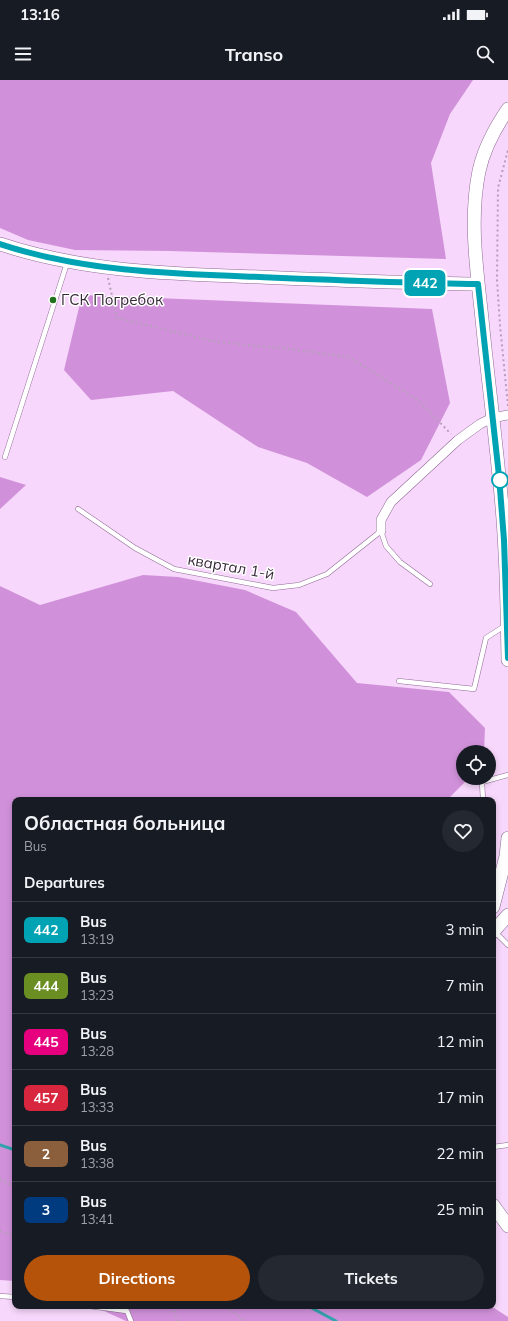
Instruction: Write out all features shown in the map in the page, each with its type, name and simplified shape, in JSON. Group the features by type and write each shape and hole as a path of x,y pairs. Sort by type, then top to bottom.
{"main road":[{"path":"508,108 497,124 487,145 479,171 475,203 475,238 478,284 492,418 499,476 505,508 504,540 508,660"},
{"path":"0,244 68,262 175,274 428,284 478,284"},
{"path":"496,896 505,863 508,838"},
{"path":"496,929 508,915"},
{"path":"496,1209 507,1224"}],"street":[{"path":"381,530 381,520 391,502 458,440 480,424 492,418 508,415"}],"lane":[{"path":"4,457 68,262"},
{"name":"квартал 1-й","path":"78,509 135,548 174,569 273,588 299,585 327,574 381,530"},
{"path":"381,530 386,546 400,562 430,584"},
{"path":"399,682 474,689 486,638 508,629"},
{"path":"483,797 482,782 508,775"},
{"path":"496,933 508,945"},
{"path":"496,1147 508,1145"},
{"path":"0,1296 12,1297"},
{"path":"112,1309 127,1311 131,1321"}],"path":[{"path":"508,150 498,188 497,280 508,407"},
{"path":"106,267 117,318 217,342 290,349 349,357 419,401 458,440"},
{"path":"0,1179 12,1185"},
{"path":"0,1230 12,1235"},
{"path":"172,1309 178,1321"},
{"path":"230,1309 245,1321"}],"shaded area":[{"path":"0,80 473,80 450,114 431,163 446,259 169,251 75,250 28,240 0,228"},
{"path":"82,295 432,309 450,403 421,460 367,497 307,463 258,447 173,391 91,400 64,370"},
{"path":"0,477 26,485 0,509"},
{"path":"143,575 178,577 245,590 296,612 357,683 449,692 485,728 484,745 456,745 456,785 462,785 450,797 12,797 12,1281 0,1280 0,586 40,605"},
{"path":"100,1309 496,1309 508,1317 508,1321 126,1321"}],"waterway":[{"path":"0,1145 12,1149"},
{"path":"314,1309 336,1321"}],"bus line":[{"name":"442","path":"0,244 64,261 126,270 175,274 428,284 478,284 499,476 504,540 508,658"}],"place":[{"name":"ГСК Погребок","path":"53,300"}]}
